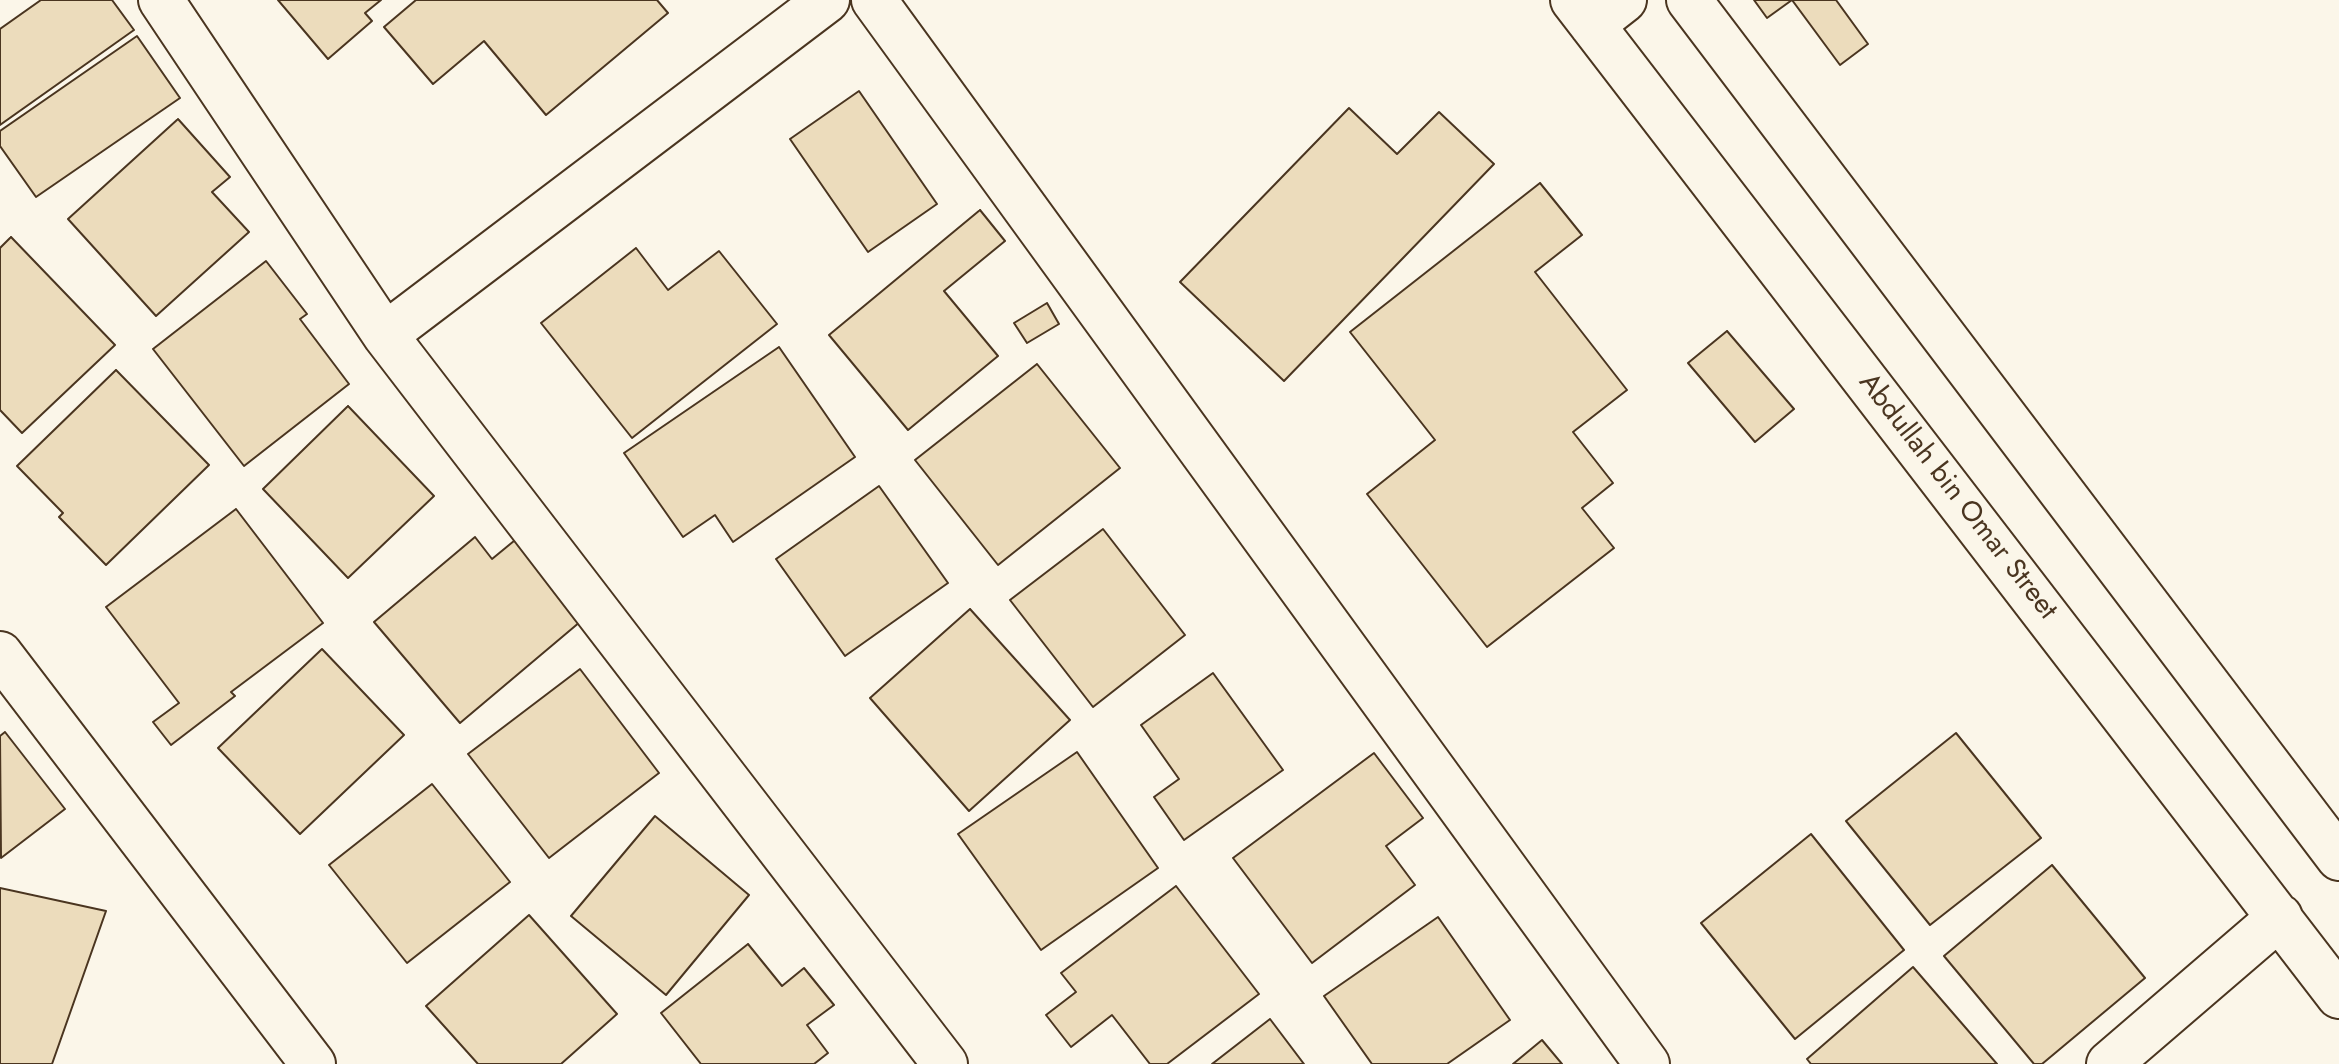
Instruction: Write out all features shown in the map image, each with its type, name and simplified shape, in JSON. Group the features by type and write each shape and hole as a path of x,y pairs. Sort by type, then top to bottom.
{"street":[{"path":"161,0 385,335 945,1064"},
{"path":"385,335 827,0"},
{"path":"874,0 1647,1064"},
{"path":"1689,0 2339,858"},
{"name":"Abdullah bin Omar Street","path":"1596,8 2339,996"},
{"path":"0,654 313,1064"},
{"path":"2109,1064 2280,917"}],"building":[{"path":"41,0 112,0 134,30 0,125 0,29"},
{"path":"278,0 381,0 365,13 372,21 328,59"},
{"path":"416,0 657,0 668,13 546,115 484,41 433,84 384,27"},
{"path":"1754,0 1792,0 1767,18"},
{"path":"1792,0 1836,0 1868,44 1840,65"},
{"path":"137,36 180,98 36,197 0,146 0,131"},
{"path":"859,91 937,204 868,252 790,139"},
{"path":"1349,108 1397,154 1439,112 1494,164 1284,381 1180,282"},
{"path":"178,119 230,177 212,192 249,232 156,316 68,219"},
{"path":"1540,183 1582,235 1535,272 1627,390 1573,432 1613,483 1582,508 1614,548 1487,647 1367,494 1435,440 1350,332"},
{"path":"980,210 1005,241 944,291 998,356 908,430 829,335"},
{"path":"11,237 115,345 22,433 0,410 0,248"},
{"path":"636,248 668,290 719,251 777,324 632,438 541,323"},
{"path":"266,261 307,314 300,319 349,384 244,466 153,349"},
{"path":"1047,303 1059,324 1027,343 1014,323"},
{"path":"1727,331 1794,409 1755,442 1688,363"},
{"path":"779,347 855,457 733,542 715,515 683,537 624,453"},
{"path":"1037,364 1120,468 998,565 915,460"},
{"path":"116,370 209,465 106,565 59,517 63,513 17,466"},
{"path":"348,406 434,496 348,578 263,489"},
{"path":"879,486 948,583 845,656 776,559"},
{"path":"236,509 323,623 231,692 235,696 171,745 153,722 179,703 106,607"},
{"path":"1103,529 1185,635 1093,707 1010,600"},
{"path":"520,536 587,616 460,723 374,622 475,537 492,559"},
{"path":"970,609 1070,720 969,811 870,698"},
{"path":"322,649 404,735 300,834 218,748"},
{"path":"580,669 659,773 549,858 468,754"},
{"path":"1213,673 1283,770 1184,840 1154,797 1179,779 1141,725"},
{"path":"5,732 65,809 1,858 0,736"},
{"path":"1956,733 2041,838 1930,925 1846,821"},
{"path":"1077,752 1158,868 1041,950 958,834"},
{"path":"1374,753 1423,818 1386,846 1415,885 1312,963 1233,858"},
{"path":"432,784 510,882 407,963 329,865"},
{"path":"655,816 749,895 666,995 571,916"},
{"path":"1811,834 1904,950 1795,1039 1701,923"},
{"path":"2052,865 2145,978 2042,1064 2034,1064 1944,956"},
{"path":"1176,886 1259,994 1167,1064 1150,1064 1112,1015 1071,1047 1046,1015 1076,992 1061,973"},
{"path":"0,888 106,911 52,1064 0,1064"},
{"path":"529,915 617,1014 561,1064 478,1064 426,1006"},
{"path":"1438,917 1510,1020 1447,1064 1372,1064 1324,996"},
{"path":"748,944 782,986 804,968 834,1005 807,1025 828,1053 814,1064 701,1064 661,1013"},
{"path":"1913,967 1997,1064 1811,1064 1807,1059"},
{"path":"1270,1019 1304,1064 1212,1064"},
{"path":"1542,1040 1562,1064 1513,1064"}]}
